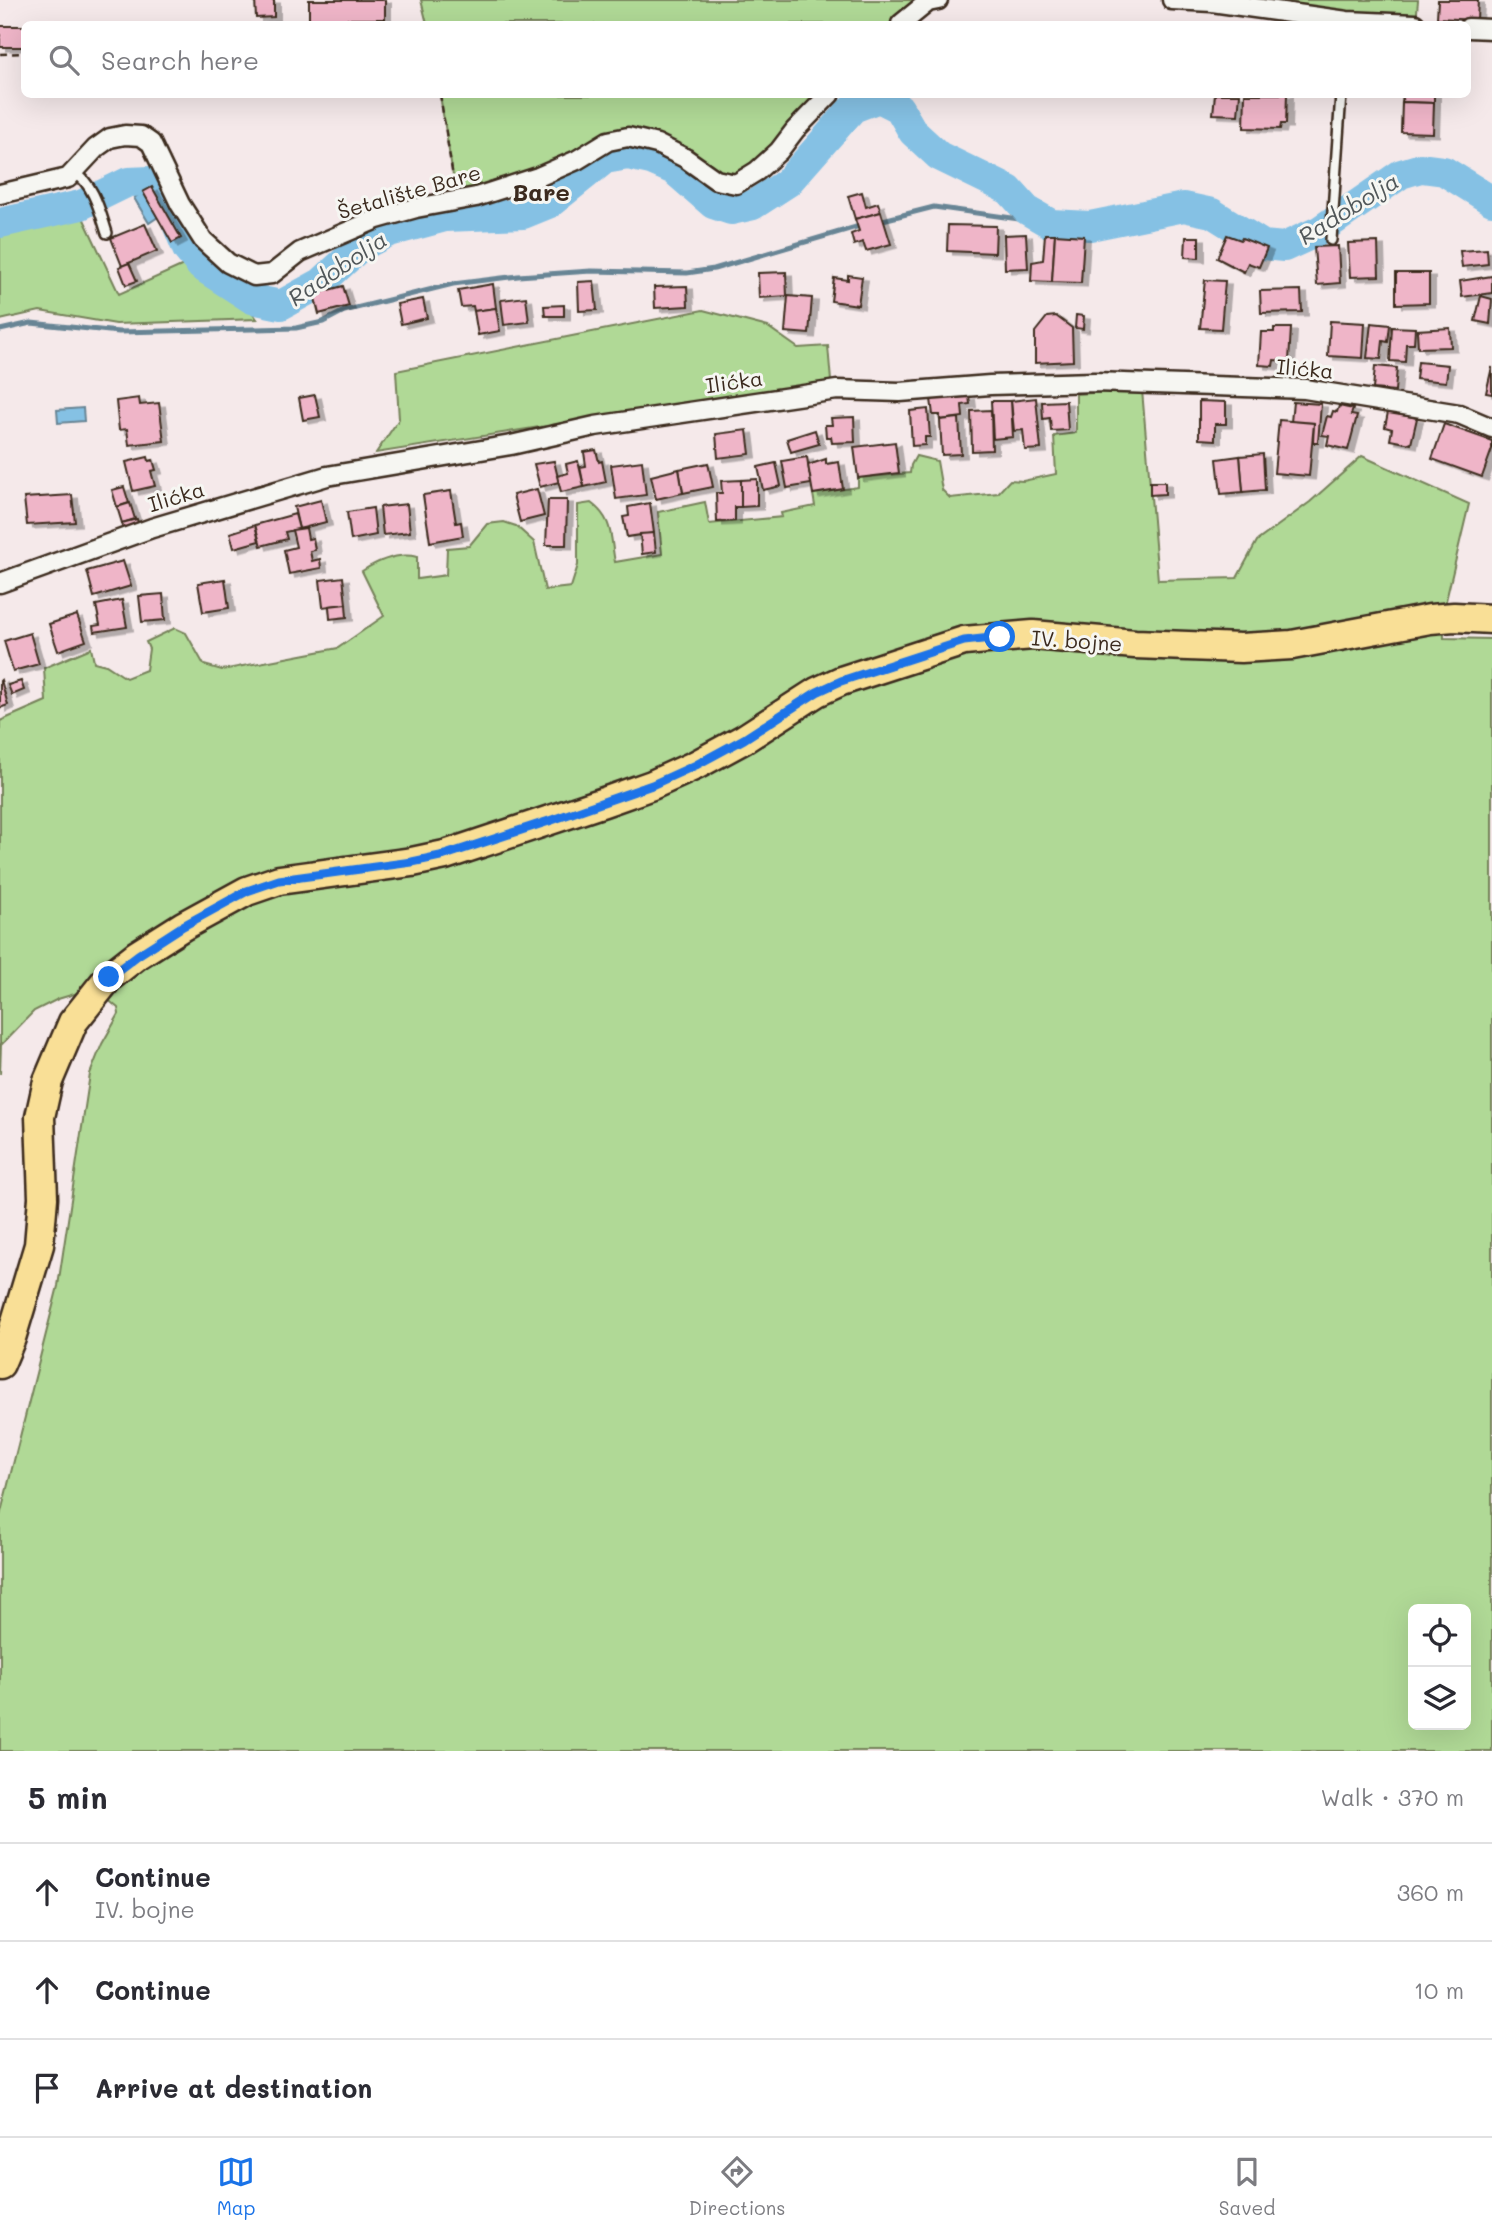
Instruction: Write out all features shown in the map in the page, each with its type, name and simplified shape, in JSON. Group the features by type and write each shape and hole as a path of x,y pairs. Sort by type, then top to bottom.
{"main road":[{"name":"IV. bojne","path":"0,1364 11,1338 39,1245 43,1198 40,1117 48,1082 73,1022 109,977 138,955 183,926 247,891 279,880 445,855 652,785 744,739 817,692 841,681 964,641 1033,635 1135,644 1241,648 1292,645 1430,619 1492,619"}],"street":[{"path":"905,21 928,2 939,0"},
{"path":"1172,0 1212,2 1334,21"},
{"path":"1471,28 1492,29"},
{"name":"Šetalište Bare","path":"0,194 68,178 96,148 110,138 141,136 151,143 180,204 203,240 228,263 254,276 272,274 300,252 376,219 457,201 538,177 577,160 608,141 628,137 657,144 685,158 716,180 736,184 757,172 827,98"},
{"name":"Ilićka","path":"0,583 152,528 327,476 511,445 595,426 838,390 900,392 990,385 1094,382 1305,389 1459,414 1492,428"}],"lane":[{"path":"1330,235 1341,98"},
{"path":"74,172 83,177 97,204 107,233"}],"path":[{"path":"0,54 21,53"},
{"path":"441,98 457,201"}],"green space":[{"path":"421,0 938,0 907,21 426,21"},
{"path":"1172,0 1418,0 1416,21 1386,21"},
{"path":"440,98 827,98 736,184 628,137 457,201"},
{"path":"81,213 119,294 188,263 245,302 257,319 116,324 40,311 0,320 0,235"},
{"path":"703,310 768,327 798,348 828,346 831,381 376,453 399,419 396,371"},
{"path":"1142,390 1158,580 1237,578 1257,541 1310,502 1362,456 1469,504 1443,613 1444,638 1492,639 1492,1751 0,1751 0,1516 58,1286 90,1074 102,1044 119,1014 118,1008 94,988 58,999 34,1011 1,1045 0,1074 0,721 46,701 44,668 91,648 94,662 106,665 126,678 146,670 149,649 146,642 175,628 186,633 204,665 222,670 338,648 384,616 362,571 388,558 410,556 417,557 417,579 446,575 447,548 469,546 487,524 504,522 516,526 534,542 545,590 571,587 578,565 578,505 591,503 604,516 610,530 615,562 662,554 658,512 705,502 709,524 782,517 781,513 815,506 813,494 858,487 858,478 910,473 916,456 937,461 942,490 950,498 998,493 1010,480 1023,481 1056,474 1054,436 1076,433 1076,394"}],"water":[{"path":"143,192 158,217 149,223 134,198"},
{"path":"83,408 84,421 58,423 57,410"}],"building":[{"path":"255,0 274,0 274,17 256,18"},
{"path":"309,0 385,0 385,19 309,19"},
{"path":"1438,0 1478,0 1477,20 1437,18"},
{"path":"0,26 21,26 21,47 0,47"},
{"path":"1215,98 1240,98 1238,115 1213,114"},
{"path":"1245,98 1287,98 1286,124 1281,124 1280,129 1244,128"},
{"path":"1402,98 1434,98 1434,103 1402,102"},
{"path":"1402,102 1434,103 1433,133 1401,132"},
{"path":"152,187 181,238 172,243 143,192"},
{"path":"862,192 866,207 878,203 881,212 855,219 848,196"},
{"path":"881,212 891,244 866,251 863,242 854,245 851,234 859,231 855,219"},
{"path":"145,224 157,251 122,266 111,238"},
{"path":"948,225 996,226 995,253 947,251"},
{"path":"1026,234 1028,268 1005,269 1004,235"},
{"path":"1045,234 1055,234 1052,282 1031,281 1032,262 1043,260"},
{"path":"1055,234 1084,236 1081,283 1052,282"},
{"path":"1227,235 1267,248 1259,267 1248,263 1244,272 1217,258"},
{"path":"1186,237 1199,237 1199,258 1185,257"},
{"path":"1378,242 1379,276 1350,277 1348,243"},
{"path":"1338,246 1340,283 1317,285 1314,247"},
{"path":"1487,249 1488,264 1462,267 1460,251"},
{"path":"129,263 137,281 126,285 119,267"},
{"path":"786,272 787,296 759,298 758,273"},
{"path":"1396,273 1429,273 1429,303 1396,304"},
{"path":"848,275 862,277 858,305 831,301 834,278 848,280"},
{"path":"1492,276 1492,293 1462,297 1460,281"},
{"path":"1205,280 1225,281 1221,329 1200,328"},
{"path":"594,281 597,310 579,311 578,282"},
{"path":"493,284 496,308 474,311 473,306 461,307 458,290"},
{"path":"343,286 349,306 319,314 314,294"},
{"path":"687,286 688,306 655,308 654,287"},
{"path":"1301,290 1302,312 1261,313 1260,291"},
{"path":"788,296 812,298 809,334 785,332"},
{"path":"1481,296 1492,299 1490,324 1475,321"},
{"path":"526,297 529,322 504,325 501,300"},
{"path":"423,299 427,318 401,324 397,304"},
{"path":"564,305 564,316 545,316 544,306"},
{"path":"496,308 500,331 478,335 474,311"},
{"path":"1076,315 1084,316 1083,329 1075,328"},
{"path":"1056,316 1072,328 1073,361 1035,363 1035,332 1047,317"},
{"path":"1330,321 1365,323 1363,358 1328,356"},
{"path":"1371,323 1390,325 1388,342 1383,341 1381,359 1367,358"},
{"path":"1392,327 1415,328 1414,344 1406,344 1405,362 1390,361"},
{"path":"1274,328 1291,328 1289,361 1274,360 1273,366 1259,365 1261,332 1274,332"},
{"path":"1450,328 1451,347 1418,348 1417,330"},
{"path":"1418,362 1448,365 1446,382 1416,379"},
{"path":"1375,366 1397,368 1395,391 1373,389"},
{"path":"1492,367 1492,394 1486,393"},
{"path":"315,395 320,417 303,420 299,398"},
{"path":"969,396 970,404 962,405 963,417 940,420 940,415 933,415 931,399"},
{"path":"139,398 140,405 159,403 164,441 129,445 127,429 119,430 116,401"},
{"path":"1036,398 1041,449 1025,450 1023,430 1014,431 1011,401"},
{"path":"991,401 1011,401 1013,437 993,439"},
{"path":"1066,401 1068,430 1051,431 1050,418 1043,419 1042,402"},
{"path":"1199,401 1226,402 1226,424 1215,424 1215,440 1199,439"},
{"path":"1293,402 1321,404 1318,443 1313,443 1314,423 1291,422"},
{"path":"1339,406 1353,409 1351,415 1357,416 1348,450 1327,445 1329,436 1322,435 1327,416 1331,417 1333,411 1337,412"},
{"path":"928,409 930,437 925,437 925,445 912,446 910,411"},
{"path":"991,410 992,450 972,451 971,411"},
{"path":"1388,412 1417,418 1411,444 1390,440 1392,429 1385,427"},
{"path":"854,417 855,442 832,443 831,437 826,437 825,425 832,425 831,418"},
{"path":"959,418 961,454 942,455 940,420"},
{"path":"1279,420 1314,423 1309,476 1274,473"},
{"path":"1444,424 1492,441 1492,449 1482,477 1432,459"},
{"path":"747,430 750,454 718,458 716,434"},
{"path":"815,430 819,444 791,452 787,439"},
{"path":"895,442 899,473 858,478 854,447"},
{"path":"596,450 599,462 602,461 606,482 584,487 580,467 586,466 584,452"},
{"path":"1263,454 1265,490 1243,492 1240,456"},
{"path":"1240,456 1243,492 1221,494 1217,459"},
{"path":"148,457 149,461 153,460 156,470 151,471 155,486 133,491 126,462"},
{"path":"807,457 811,484 787,488 782,461"},
{"path":"826,459 826,464 839,462 843,489 813,494 808,465"},
{"path":"554,461 559,482 540,487 534,464"},
{"path":"578,461 584,487 561,492 557,476 568,473 566,464"},
{"path":"642,461 646,495 616,499 611,465"},
{"path":"708,463 713,487 683,493 679,469"},
{"path":"776,463 781,486 763,490 758,467"},
{"path":"679,469 683,493 656,499 651,476"},
{"path":"757,479 757,506 741,507 741,480"},
{"path":"741,480 741,507 735,507 735,521 717,522 716,493 722,493 721,481"},
{"path":"1150,482 1165,482 1165,494 1150,495"},
{"path":"124,487 129,503 117,507 112,490"},
{"path":"537,489 544,516 520,522 513,495"},
{"path":"451,491 456,523 461,522 463,536 430,542 423,495"},
{"path":"72,495 75,522 27,525 24,498"},
{"path":"321,500 326,522 299,529 294,507"},
{"path":"548,500 567,500 566,545 546,545"},
{"path":"130,503 135,519 122,523 117,507"},
{"path":"650,503 654,533 627,537 623,517 629,516 628,507"},
{"path":"407,504 410,532 383,535 380,507"},
{"path":"373,508 376,535 351,540 347,512"},
{"path":"295,514 299,529 285,532 287,539 261,546 255,525"},
{"path":"137,519 139,526 124,531 122,523"},
{"path":"255,525 259,541 234,548 230,533"},
{"path":"306,528 308,539 313,538 315,550 310,551 312,561 320,559 321,568 289,574 284,550 296,547 292,530"},
{"path":"654,533 656,552 642,554 640,534"},
{"path":"123,561 131,586 94,597 87,571"},
{"path":"343,577 346,604 323,607 320,580"},
{"path":"225,579 229,608 203,612 198,583"},
{"path":"163,594 165,620 142,622 139,596"},
{"path":"122,600 127,627 94,632 93,626 100,625 96,605"},
{"path":"346,604 347,617 330,619 329,606"},
{"path":"77,615 86,641 58,651 49,624"},
{"path":"30,633 39,664 13,671 4,641"},
{"path":"0,681 8,705 0,708"},
{"path":"21,681 24,690 12,695 8,685"}],"waterway":[{"name":"Radobolja","path":"0,223 81,205 128,182 152,181 164,192 187,249 201,266 252,299 281,305 321,283 360,247 389,232 445,217 523,214 550,203 605,159 628,155 651,160 674,170 713,204 731,210 753,205 787,183 853,108 879,98 899,108 913,132 939,156 1009,190 1027,210 1051,224 1090,226 1184,207 1212,213 1263,245 1284,247 1319,231 1401,174 1421,168 1444,171 1492,201"},
{"name":"Radobolja","path":"879,221 934,207 1019,219 1041,219"},
{"name":"Radobolja","path":"0,330 31,323 119,332 296,328 323,322 344,311 453,284 591,271 687,273 714,269 863,225"}],"district":[{"name":"Bare","path":"541,191"}],"route":[{"path":"109,977 183,926 247,891 279,880 445,855 552,820 652,785 696,765 744,739 817,692 841,681 964,641 1000,637"}]}
